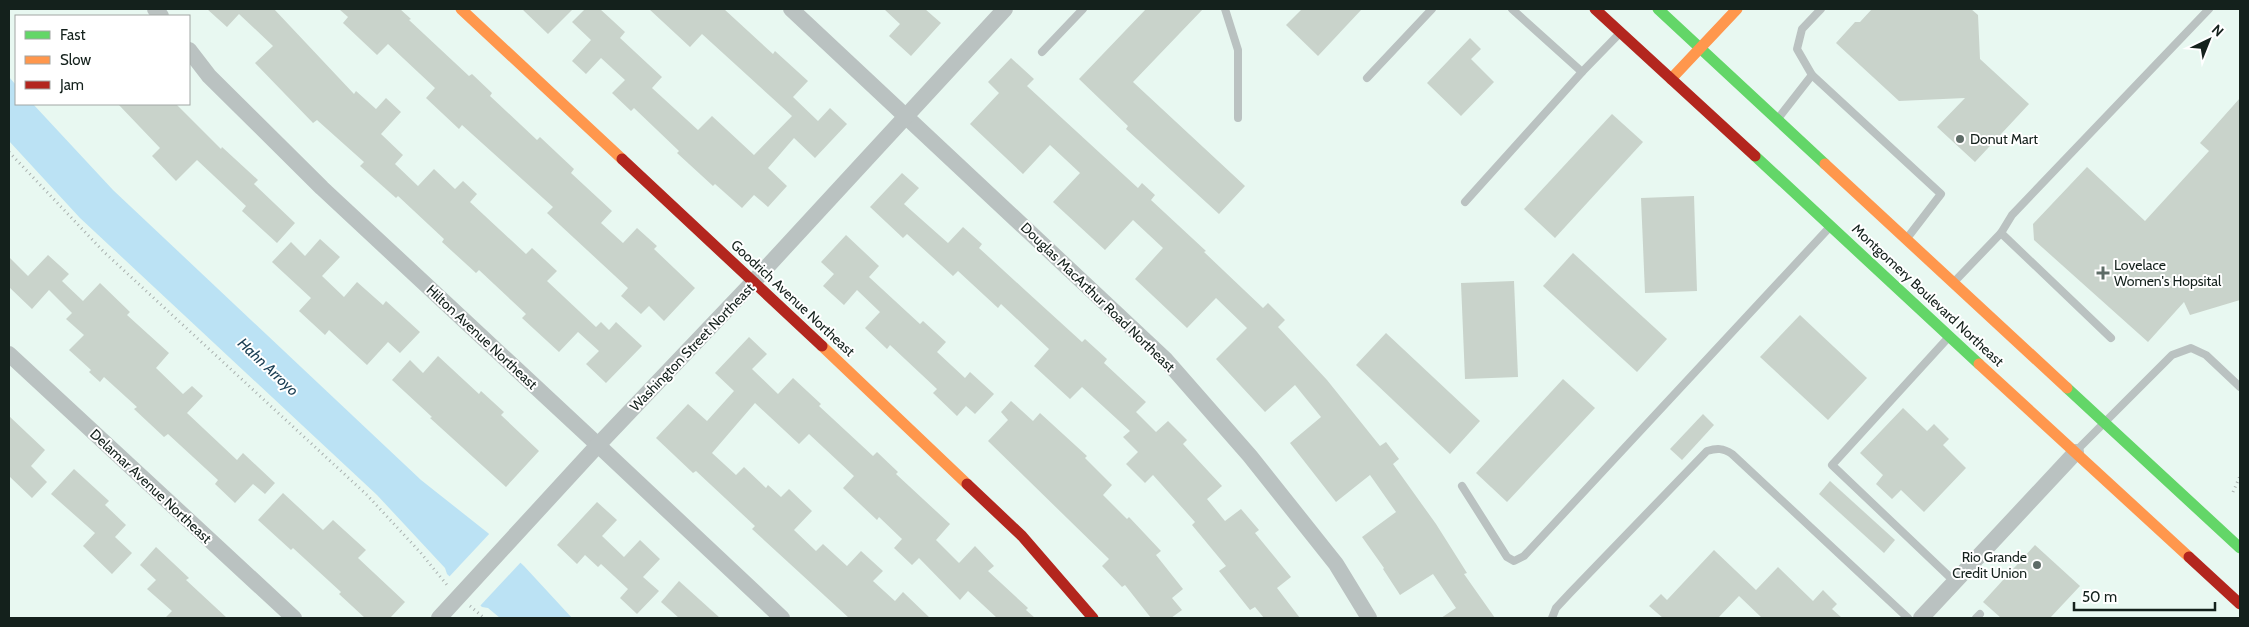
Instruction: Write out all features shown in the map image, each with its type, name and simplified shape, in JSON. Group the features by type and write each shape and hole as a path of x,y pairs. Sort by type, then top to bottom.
{"main road":[{"name":"Goodrich Avenue Northeast","path":"461,9 754,281 1022,536 1093,618"},
{"name":"Montgomery Boulevard Northeast","path":"1595,9 2240,604"},
{"name":"Montgomery Boulevard Northeast","path":"1658,9 2240,548"},
{"path":"1671,78 1737,9"}],"street":[{"name":"Douglas MacArthur Road Northeast","path":"791,9 1165,359 1250,456 1336,564 1369,618"},
{"name":"Washington Street Northeast","path":"439,618 1005,9"},
{"name":"Hilton Avenue Northeast","path":"190,51 209,76 322,188 782,618"},
{"name":"Delamar Avenue Northeast","path":"9,354 294,618"},
{"path":"1921,618 2076,452"}],"lane":[{"path":"1042,52 1083,9"},
{"path":"1225,9 1238,50 1238,118"},
{"path":"1367,78 1432,9"},
{"path":"1512,9 1582,72"},
{"path":"1821,9 1802,29 1797,49 1812,74 1941,194 1916,224 1907,239"},
{"path":"1954,282 2000,232 2012,215 2209,9"},
{"path":"1465,202 1582,72 1621,32"},
{"path":"1778,119 1812,74"},
{"path":"1462,486 1507,557 1514,562 1524,556 1831,226"},
{"path":"2000,232 2111,338"},
{"path":"1950,336 1832,465 1954,582"},
{"path":"2076,452 2172,355 2192,348 2206,355 2240,388"},
{"path":"1552,618 1556,608 1707,451 1716,448 1724,449 1732,454 1908,618"}],"path":[{"path":"9,152 104,252 367,495 484,618"},
{"path":"2233,492 2240,476"}],"water":[{"name":"Hahn Arroyo","path":"9,77 15,84 15,105 34,105 113,190 421,480 488,533 524,566 572,618 500,618 488,608 482,607 447,574 445,568 377,495 80,218 9,141"}],"pier":[{"path":"491,532 522,561 479,607 448,578"}],"building":[{"path":"207,9 274,9 354,94 356,91 376,109 386,98 401,112 381,134 403,155 395,164 418,186 434,169 455,189 463,181 477,194 470,202 526,254 532,248 557,271 547,281 596,327 601,322 609,330 616,322 642,346 606,383 586,364 599,351 578,332 559,352 522,318 526,314 479,270 476,273 442,242 444,239 398,196 396,198 360,166 364,162 317,120 313,123 255,63 273,46 239,14 227,27"},
{"path":"339,9 400,9 411,19 409,20 469,76 472,74 492,93 490,96 537,140 540,137 574,169 571,173 612,211 601,223 623,243 637,228 657,246 654,249 695,288 664,321 649,306 641,314 621,296 628,288 547,213 553,207 462,125 459,129 426,98 435,88 388,44 377,55 343,23 348,17"},
{"path":"522,9 573,9 548,34"},
{"path":"585,9 600,9 625,32 620,38 662,77 652,88 698,130 712,116 754,155 792,116 702,34 690,47 649,9 724,9 773,54 775,51 808,81 793,97 818,121 830,108 847,124 815,158 794,138 768,168 787,186 768,207 754,195 742,208 715,184 713,186 677,153 679,151 634,108 631,111 612,93 625,80 601,58 586,74 572,61 591,40 572,22"},
{"path":"884,9 925,9 941,23 911,56 889,36 900,24"},
{"path":"1146,9 1203,9 1133,82 1245,186 1219,214 1126,129 1128,126 1079,79"},
{"path":"1302,9 1362,9 1318,56 1286,25"},
{"path":"1872,9 1971,9 1978,15 1980,59 2029,104 1975,162 1937,127 1965,98 1899,101 1836,43 1855,22 1860,22"},
{"path":"1470,38 1481,49 1471,59 1494,82 1461,116 1427,83"},
{"path":"1011,58 1034,79 1027,86 1138,188 1142,183 1155,195 1151,200 1263,308 1268,303 1285,320 1278,327 1327,380 1380,446 1386,442 1399,459 1393,464 1436,524 1467,573 1464,574 1495,618 1441,618 1456,608 1433,574 1400,595 1362,537 1396,512 1370,475 1336,502 1290,443 1321,417 1295,385 1265,412 1216,359 1247,328 1216,298 1187,328 1135,279 1163,248 1133,220 1105,250 1053,202 1080,173 1050,145 1023,174 970,124 999,93 988,82"},
{"path":"2240,98 2240,300 2190,315 2184,302 2148,342 2034,240 2033,224 2087,167 2145,221 2209,151 2200,143"},
{"path":"119,105 177,105 221,149 222,147 258,180 254,184 295,223 277,243 242,211 246,206 197,160 176,181 152,156 160,148"},
{"path":"1612,114 1643,142 1555,238 1524,209"},
{"path":"902,173 919,188 904,204 948,243 963,227 982,244 979,248 1082,342 1085,339 1107,359 1104,363 1146,402 1136,412 1156,432 1168,421 1187,440 1183,444 1222,486 1207,499 1225,521 1241,509 1259,530 1255,533 1291,577 1277,588 1300,618 1264,618 1255,607 1250,610 1219,571 1226,566 1192,525 1195,522 1153,475 1145,483 1126,464 1138,452 1123,437 1130,431 1082,387 1070,399 1034,366 1049,349 1001,304 998,308 958,271 953,276 907,234 903,238 870,207"},
{"path":"1694,196 1697,291 1645,293 1641,198"},
{"path":"846,235 879,266 869,277 920,324 923,321 946,342 937,352 965,378 970,372 994,394 975,414 966,406 957,416 933,393 937,389 890,345 887,349 865,328 880,312 857,290 844,305 823,286 834,274 821,262"},
{"path":"320,239 340,257 322,276 344,297 357,282 383,305 386,301 420,332 400,353 388,342 367,365 329,330 325,335 299,311 311,298 272,262 291,242 305,256"},
{"path":"1573,253 1667,339 1637,372 1543,286"},
{"path":"48,255 69,274 62,281 83,301 100,283 130,312 127,315 169,353 156,368 183,394 192,386 203,396 187,413 237,460 243,453 275,483 265,494 253,484 235,503 215,484 218,480 168,434 164,437 134,409 137,407 104,377 100,382 89,372 91,370 69,350 84,335 66,319 72,313 49,290 32,309 9,287 9,257 28,276"},
{"path":"1514,281 1518,377 1465,379 1461,283"},
{"path":"1800,315 1867,378 1828,420 1760,357"},
{"path":"1386,333 1480,421 1450,454 1356,365"},
{"path":"749,337 767,354 752,369 778,394 793,378 821,404 819,406 873,456 877,452 898,472 896,474 950,524 936,540 959,563 975,546 994,566 988,571 1028,608 1026,610 1035,618 997,618 968,591 960,600 919,558 912,565 894,548 902,539 879,517 877,520 843,488 854,476 809,434 799,444 755,403 712,453 736,475 744,467 766,488 768,485 781,497 789,489 812,511 794,530 816,551 823,544 847,566 861,551 883,571 873,581 895,601 903,592 930,618 849,618 752,529 755,526 696,471 693,473 656,438 688,404 707,421 734,391 715,373"},
{"path":"438,356 479,394 481,391 504,412 501,415 539,451 506,487 430,418 432,417 392,380 410,360 423,373"},
{"path":"1563,379 1595,408 1507,502 1476,473"},
{"path":"1011,401 1033,421 1040,413 1087,456 1085,458 1112,485 1103,495 1127,519 1129,517 1161,551 1156,555 1183,589 1172,598 1182,610 1171,618 1151,618 1125,585 1122,587 1102,566 1109,559 988,441 1008,420 1001,412"},
{"path":"1903,408 1927,431 1934,424 1949,439 1943,445 1966,468 1924,512 1901,490 1892,499 1876,484 1883,475 1860,453"},
{"path":"1703,414 1714,425 1682,460 1670,449"},
{"path":"9,416 45,450 31,466 47,482 32,498 9,476"},
{"path":"74,469 109,501 105,505 126,525 115,537 132,553 112,574 83,546 95,533 51,494"},
{"path":"1830,481 1895,540 1884,553 1819,494"},
{"path":"283,493 323,530 333,520 366,550 358,558 405,602 390,618 365,618 339,594 341,592 293,548 291,550 258,520"},
{"path":"597,502 617,520 602,536 624,557 640,540 660,559 643,577 659,591 637,614 620,598 628,589 601,564 598,567 585,555 577,564 557,545"},
{"name":"Rio Grande Credit Union","path":"2035,545 2080,586 2050,618 2001,618 1983,602"},
{"path":"156,547 189,578 186,580 227,618 165,618 172,611 147,589 156,580 140,565"},
{"path":"1714,550 1756,590 1778,567 1813,601 1823,590 1837,604 1832,609 1842,618 1762,618 1739,596 1718,618 1663,618 1649,606 1661,594 1667,600"},
{"path":"679,581 720,618 679,618 661,602"}],"traffic: fast":[{"path":"1658,9 1825,164"},
{"path":"1755,156 1979,364"},
{"path":"2067,388 2240,548"}],"traffic: slow":[{"path":"461,9 622,159"},
{"path":"1671,79 1737,9"},
{"path":"1825,164 2067,388"},
{"path":"822,346 967,484"},
{"path":"1979,364 2189,557"}],"traffic: jam":[{"path":"1595,9 1755,156"},
{"path":"622,159 822,346"},
{"path":"967,484 1022,536 1093,618"},
{"path":"2189,557 2240,604"}],"place":[{"name":"Donut Mart","path":"1960,139"},
{"name":"Lovelace Women's Hopsital","path":"2103,273"},
{"name":"Rio Grande Credit Union","path":"2037,565"}]}
